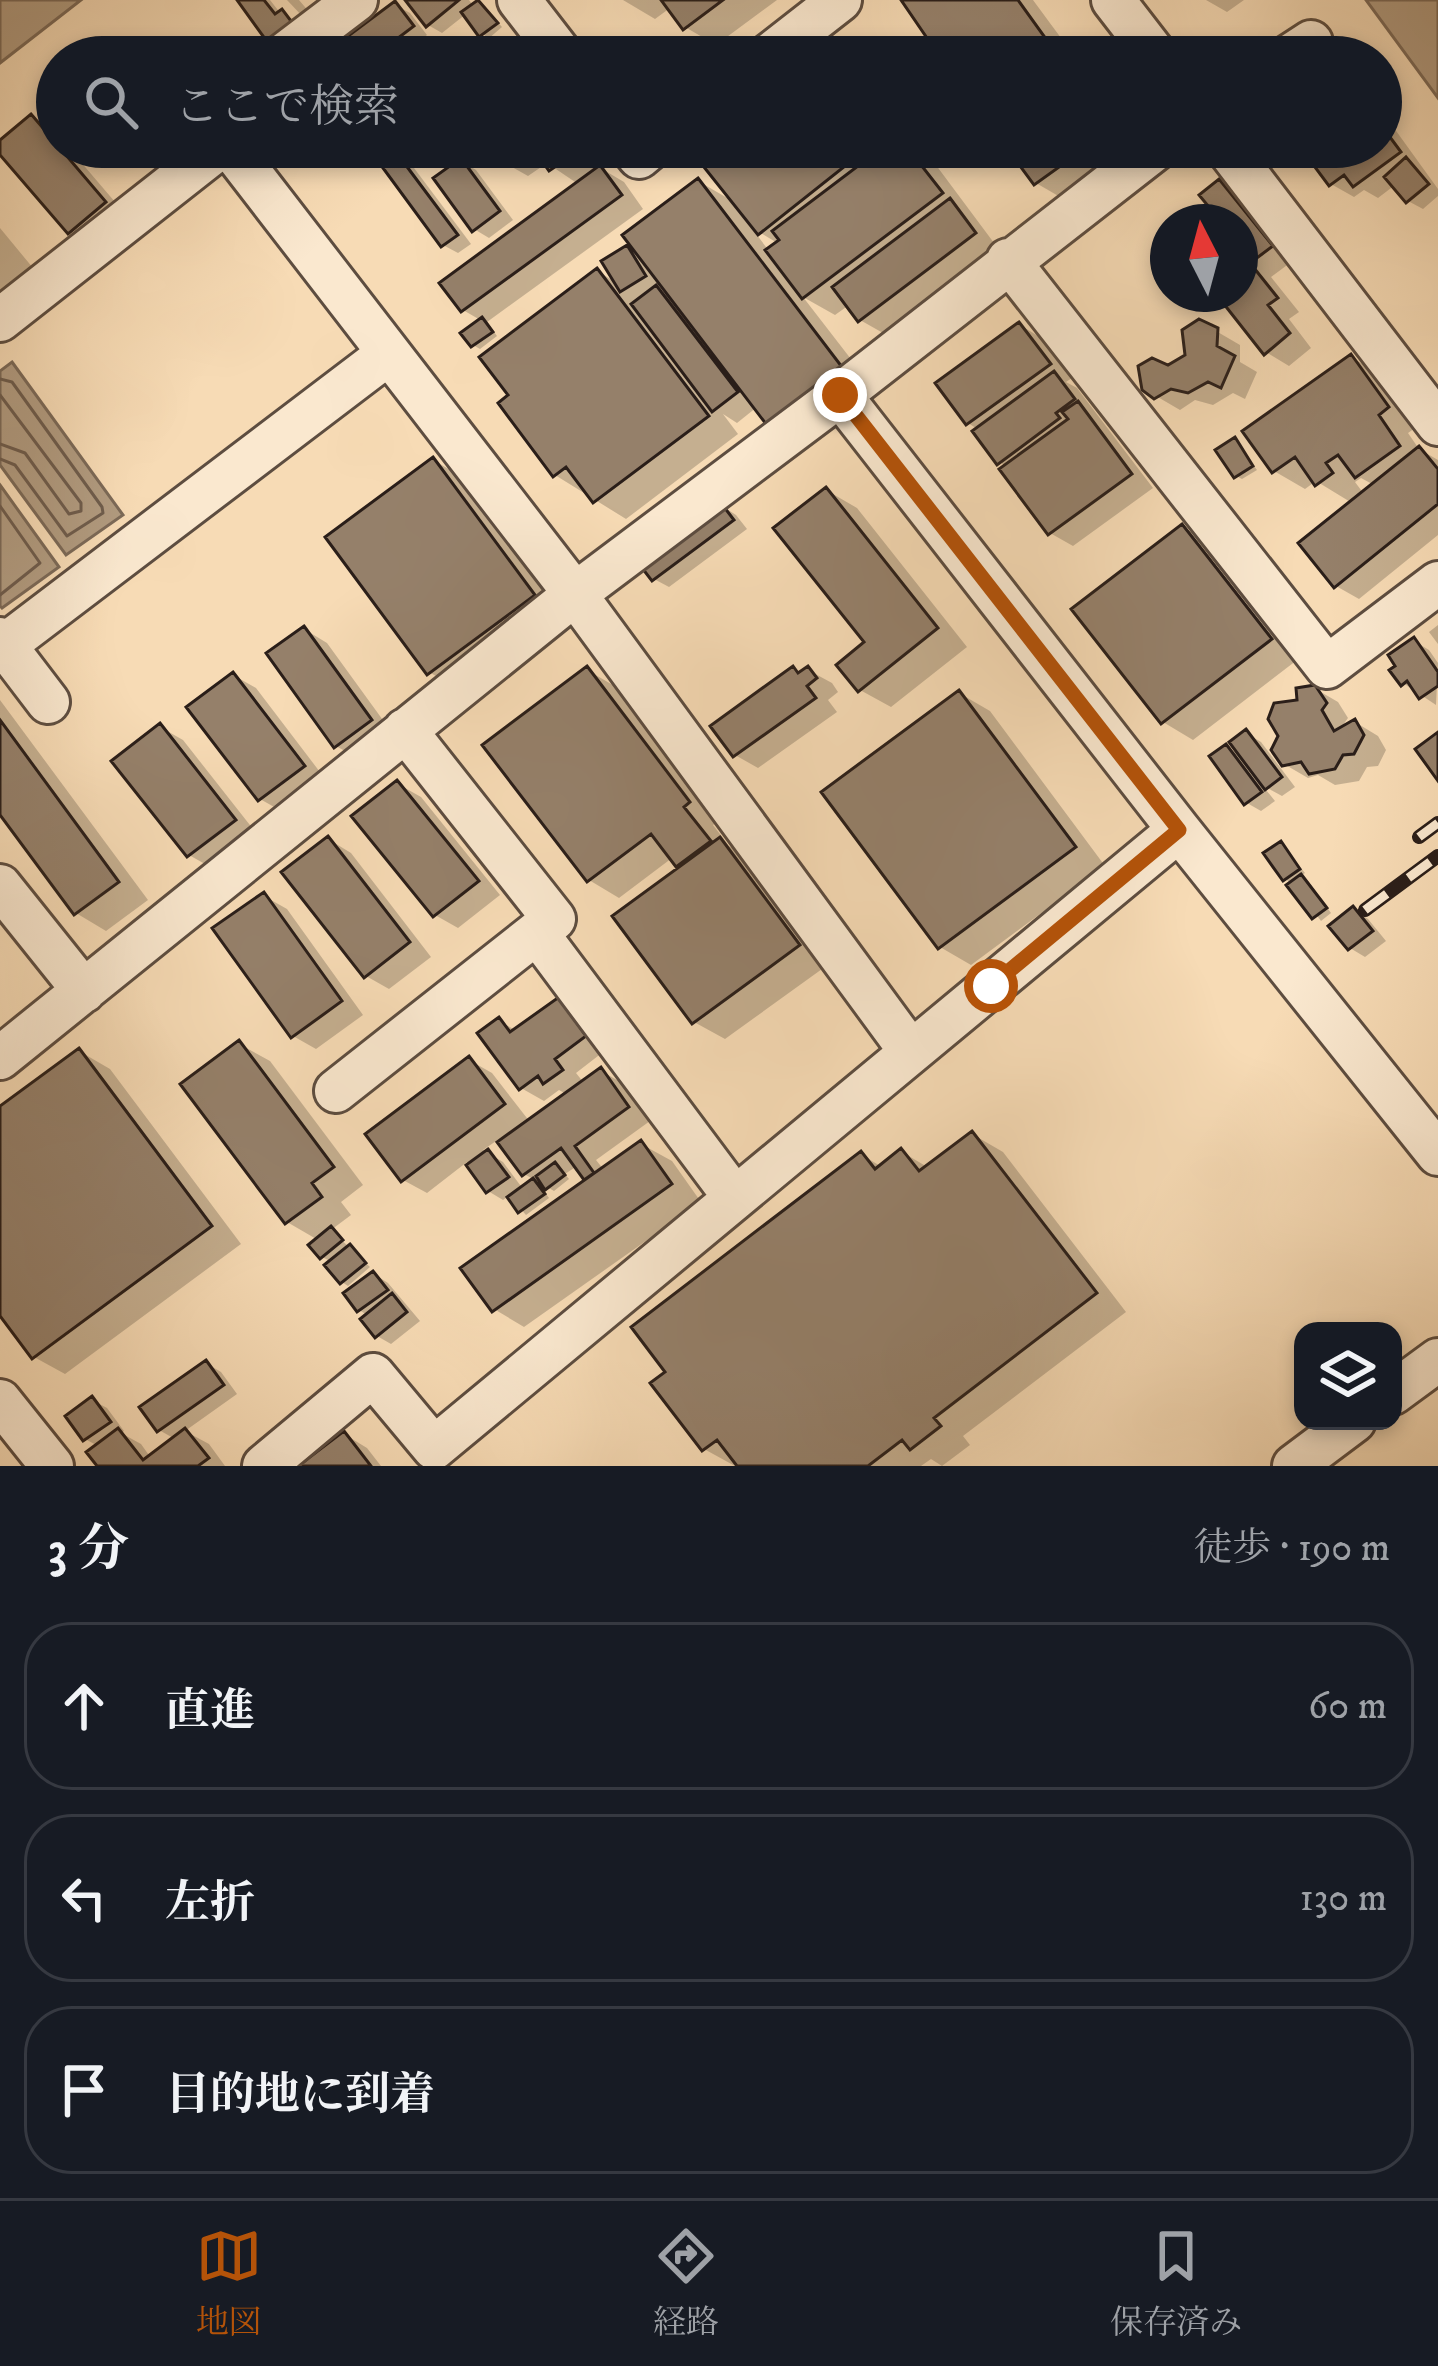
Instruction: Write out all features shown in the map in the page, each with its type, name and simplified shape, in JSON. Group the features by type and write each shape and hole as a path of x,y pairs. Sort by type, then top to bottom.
{"street":[{"path":"309,36 356,0"},
{"path":"519,0 546,36"},
{"path":"793,36 840,0"},
{"path":"1113,0 1141,36"},
{"path":"0,320 193,168"},
{"path":"246,168 575,594 911,1052"},
{"path":"0,1058 575,594 1130,168"},
{"path":"1242,168 1438,424"},
{"path":"1008,260 1327,667 1438,583"},
{"path":"48,702 2,642 388,354"},
{"path":"840,395 1438,1154"},
{"path":"336,1090 554,919 405,730"},
{"path":"264,1466 373,1375 434,1448 1179,830"},
{"path":"0,886 84,992"},
{"path":"537,933 735,1198"},
{"path":"1402,1388 1438,1360"},
{"path":"1402,1391 1438,1376"},
{"path":"0,1401 52,1466"},
{"path":"1294,1466 1342,1430"}],"water":[{"path":"0,0 81,0 0,63"},
{"path":"1366,0 1438,0 1438,98 1402,49 1402,36 1392,36"},
{"path":"12,362 123,515 66,555 0,465 0,371"},
{"path":"0,485 59,567 2,608 0,606"}],"building":[{"path":"237,0 264,0 275,14 282,9 294,25 278,36 263,36"},
{"path":"405,0 459,0 426,27"},
{"path":"478,0 498,23 478,36 461,12"},
{"path":"661,0 723,0 683,30"},
{"path":"901,0 1018,0 1044,36 926,36"},
{"path":"395,1 414,26 401,36 348,36"},
{"path":"31,114 36,120 36,168 77,168 106,202 68,234 0,155 0,140"},
{"path":"1406,157 1429,184 1406,203 1384,177 1394,168 1402,168"},
{"path":"383,168 408,168 458,235 441,247"},
{"path":"447,168 468,168 500,211 472,232 433,178"},
{"path":"596,168 602,168 622,195 461,312 439,283"},
{"path":"705,168 843,168 758,235"},
{"path":"855,168 923,168 943,193 802,299 765,250 779,240 772,231"},
{"path":"1021,168 1058,168 1034,185"},
{"path":"1316,168 1379,168 1353,187 1344,175 1329,186"},
{"path":"698,178 842,367 766,424 622,235"},
{"path":"1219,179 1239,204 1206,204 1199,195"},
{"path":"950,198 976,233 858,322 832,287"},
{"path":"1258,227 1273,246 1258,257"},
{"path":"627,245 646,276 620,292 601,261"},
{"path":"597,268 709,416 593,503 566,467 553,477 498,403 508,395 479,357"},
{"path":"1258,273 1278,298 1268,305 1290,333 1264,355 1230,312 1258,312"},
{"path":"656,285 738,392 712,412 631,304"},
{"path":"482,317 493,332 471,347 460,333"},
{"path":"1199,319 1218,328 1217,346 1235,356 1221,388 1208,382 1188,393 1171,389 1154,399 1142,390 1138,366 1152,358 1168,365 1185,355 1182,330"},
{"path":"1019,322 1051,364 966,425 935,383"},
{"path":"1351,354 1389,407 1379,415 1400,446 1355,478 1338,455 1326,463 1333,473 1315,486 1295,457 1272,473 1242,431"},
{"path":"1054,371 1075,399 1056,413 1060,418 997,465 972,431"},
{"path":"1078,401 1132,474 1048,535 999,469 1068,419 1062,412"},
{"path":"1235,437 1253,466 1234,478 1215,450"},
{"path":"1419,446 1438,469 1438,504 1334,588 1298,543"},
{"path":"433,457 535,595 427,675 325,537"},
{"path":"826,487 938,628 858,692 836,665 864,642 773,528"},
{"path":"721,503 734,520 652,581 639,564"},
{"path":"1182,524 1272,639 1161,724 1071,609"},
{"path":"304,626 372,720 334,748 266,653"},
{"path":"1414,637 1438,672 1438,686 1419,699 1407,681 1401,686 1389,670 1395,666 1388,655"},
{"path":"587,666 690,802 684,807 711,841 676,867 651,834 587,882 482,745"},
{"path":"793,666 798,673 808,666 817,678 807,686 816,698 733,757 710,726"},
{"path":"233,672 305,766 258,801 186,707"},
{"path":"1315,685 1327,703 1322,710 1334,731 1355,719 1364,735 1354,754 1343,755 1335,769 1309,774 1301,762 1282,766 1271,750 1278,736 1268,719 1274,703 1297,700 1296,688"},
{"path":"959,690 1076,847 938,949 821,792"},
{"path":"0,720 119,882 74,915 0,815"},
{"path":"160,723 236,820 187,857 111,761"},
{"path":"1246,729 1282,777 1265,790 1229,742"},
{"path":"1438,732 1438,781 1415,749"},
{"path":"1226,744 1262,792 1244,805 1209,756"},
{"path":"397,780 479,881 433,917 351,816"},
{"path":"328,836 410,942 364,978 281,872"},
{"path":"720,837 800,945 692,1024 612,916"},
{"path":"1281,841 1300,869 1283,881 1263,853"},
{"path":"1301,874 1327,908 1312,919 1286,885"},
{"path":"264,892 342,1001 291,1038 212,928"},
{"path":"1353,906 1373,931 1348,950 1328,926"},
{"path":"559,997 586,1036 555,1059 563,1070 543,1084 538,1076 519,1090 477,1033 499,1017 510,1032"},
{"path":"239,1040 334,1167 312,1183 322,1197 285,1224 180,1084"},
{"path":"79,1048 212,1226 32,1359 0,1316 0,1106"},
{"path":"469,1056 505,1104 401,1182 365,1134"},
{"path":"601,1067 629,1107 575,1146 594,1173 584,1180 561,1148 522,1176 497,1142"},
{"path":"972,1131 1097,1293 934,1418 941,1426 910,1450 902,1440 868,1466 737,1466 717,1440 702,1451 650,1383 665,1372 631,1327 861,1151 875,1169 901,1148 919,1171"},
{"path":"641,1140 672,1184 492,1312 460,1268"},
{"path":"488,1149 509,1177 486,1193 466,1165"},
{"path":"555,1162 565,1175 545,1190 536,1176"},
{"path":"533,1178 545,1194 518,1213 507,1197"},
{"path":"331,1226 343,1240 320,1259 308,1245"},
{"path":"350,1244 366,1263 340,1284 324,1265"},
{"path":"373,1271 388,1290 357,1312 343,1293"},
{"path":"392,1293 407,1312 375,1338 360,1319"},
{"path":"206,1360 224,1385 157,1432 139,1407"},
{"path":"92,1396 111,1422 83,1441 65,1416"},
{"path":"118,1428 143,1460 185,1428 209,1458 198,1466 97,1466 86,1452"},
{"path":"344,1431 371,1466 298,1466"}],"railway":[{"path":"1419,837 1438,823"},
{"path":"1365,910 1438,856"}],"route":[{"path":"840,395 1179,830 991,986"}]}
